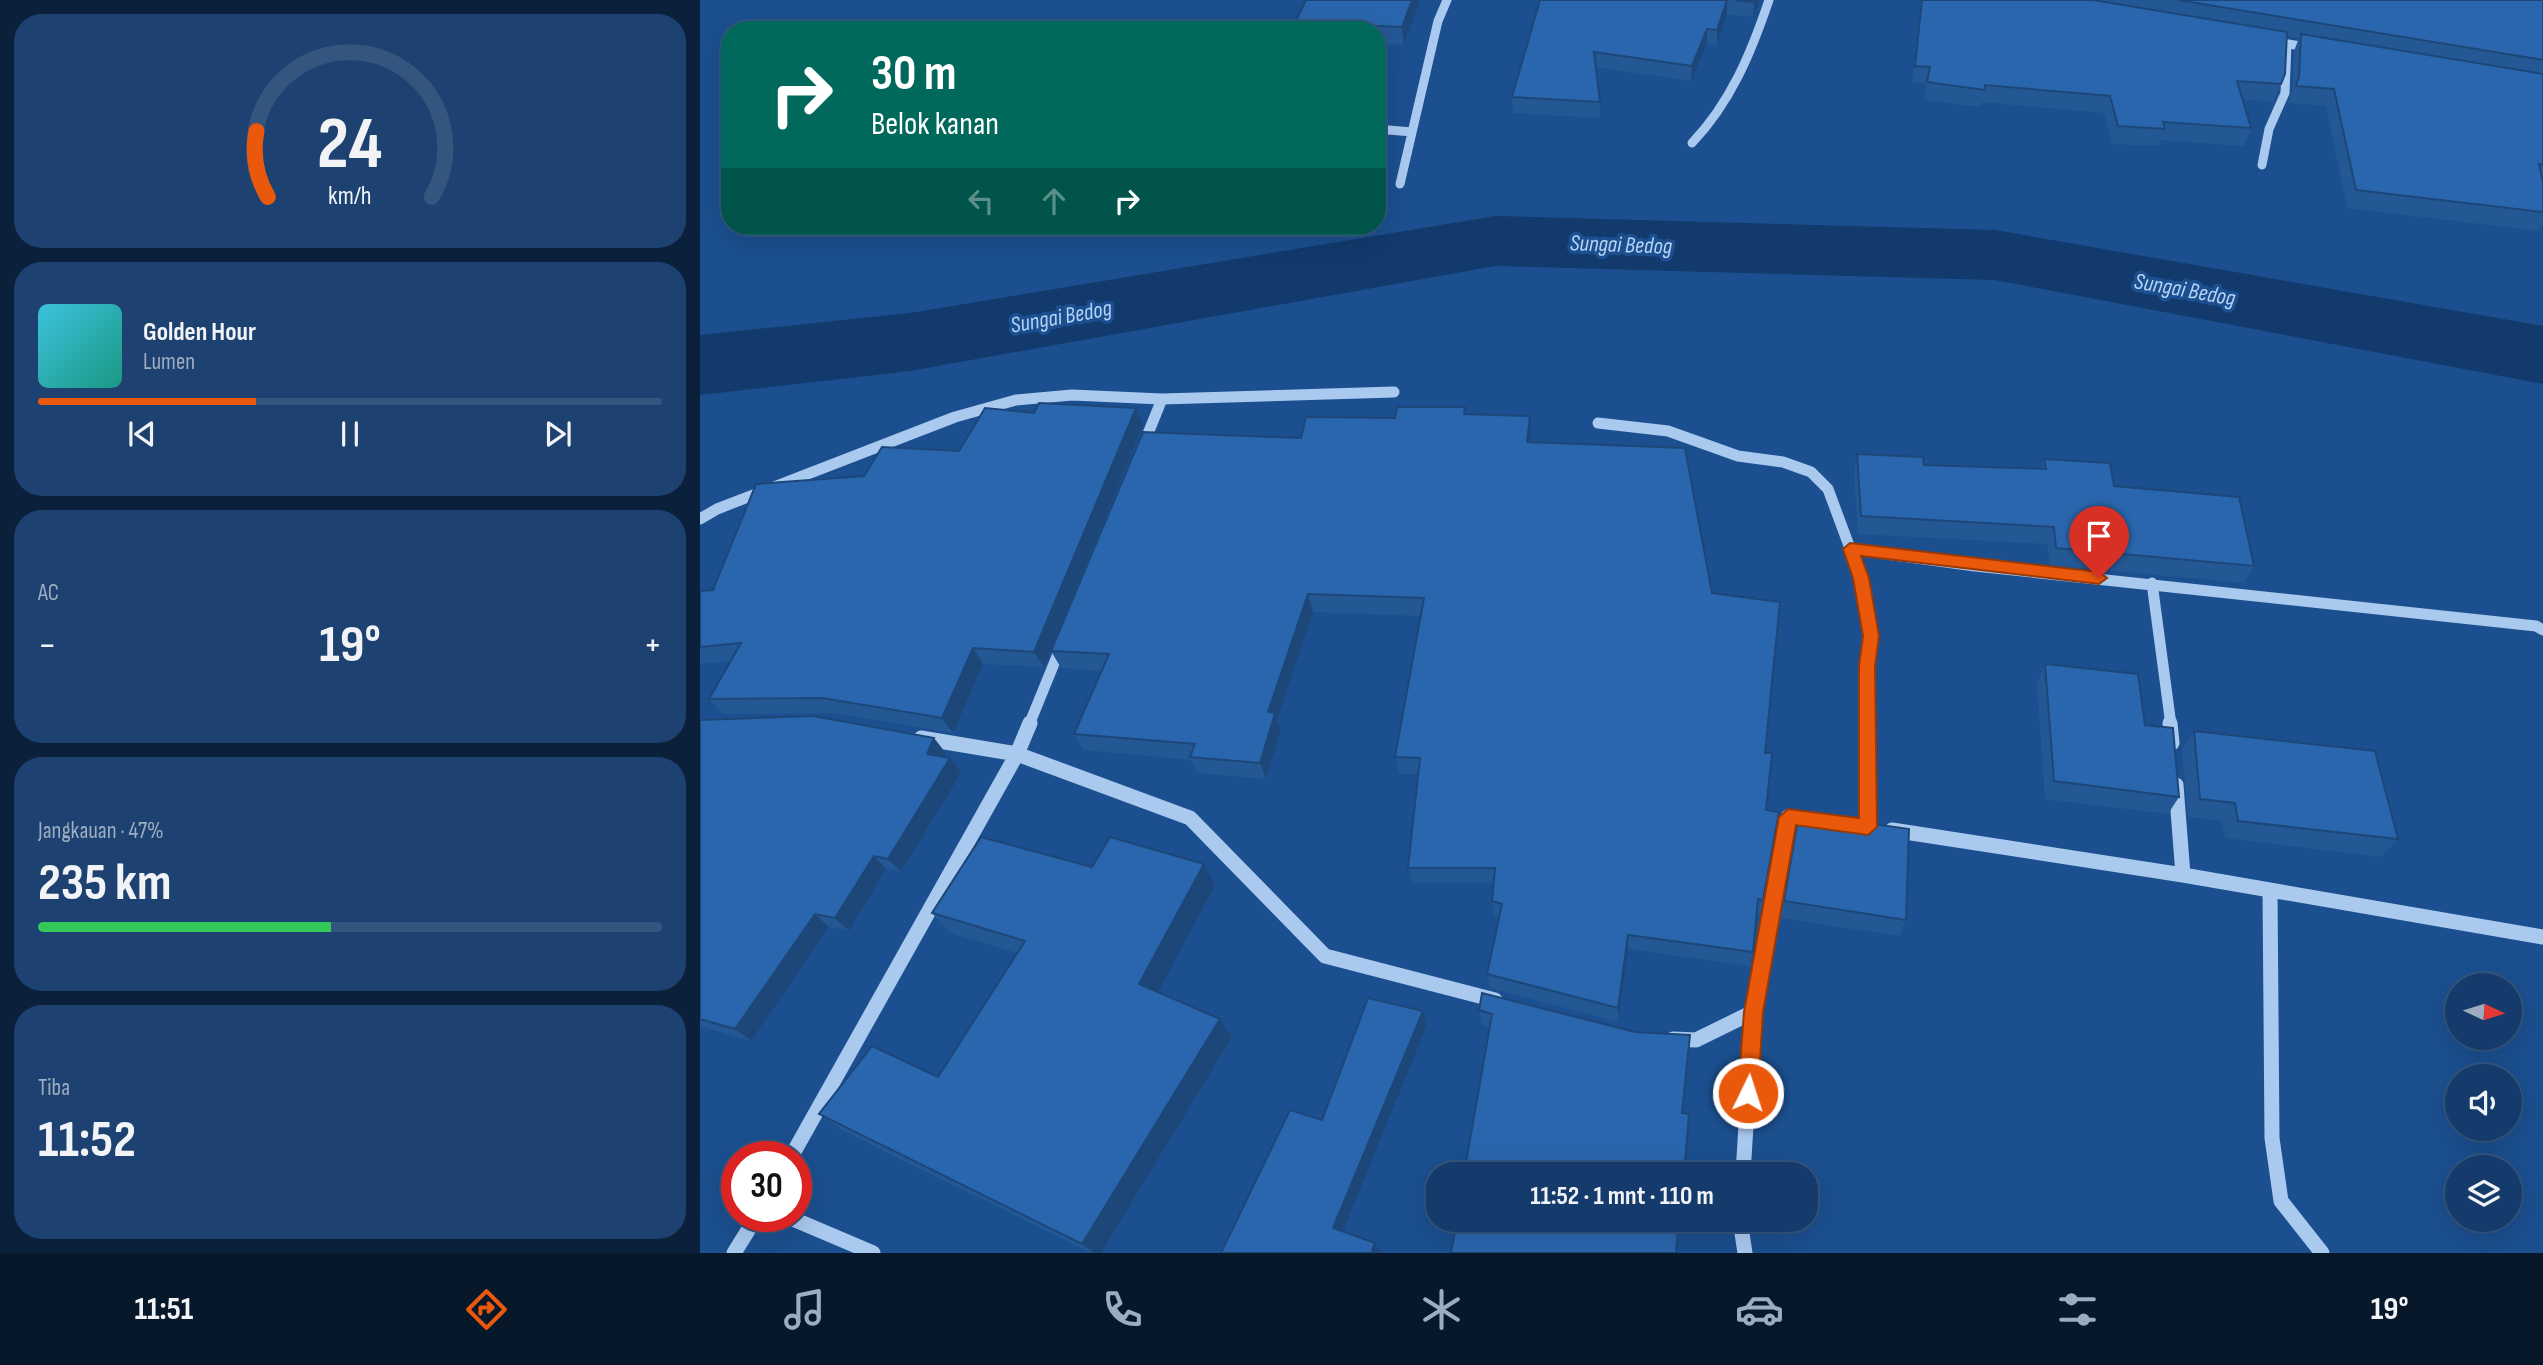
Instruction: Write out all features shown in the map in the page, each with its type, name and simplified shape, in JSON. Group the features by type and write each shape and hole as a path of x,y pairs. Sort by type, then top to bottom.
{"street":[{"path":"1400,184 1438,21 1447,0"},
{"path":"1692,143 1710,125 1741,74 1769,0"},
{"path":"2263,40 2327,51"},
{"path":"2263,165 2269,129 2285,93 2287,44"},
{"path":"1386,131 1412,132"},
{"path":"700,519 717,509 955,417 1016,400 1072,395 1162,399 1394,391"},
{"path":"1136,462 1162,399"},
{"path":"1598,423 1668,431 1738,456 1783,462 1811,472 1828,489 1861,578 1871,636 1867,666 1861,826 2183,875 2543,937"},
{"path":"1850,549 1975,566 2536,626 2543,631"},
{"path":"2152,583 2167,682 2183,875"},
{"path":"800,1141 1017,754 1069,627"},
{"path":"908,736 1017,754 1190,818 1325,956 1507,1003"},
{"path":"1744,1162 1753,1012 1788,817 1828,822"},
{"path":"2270,890 2272,1138 2281,1201 2322,1253"},
{"path":"1661,1038 1696,1040 1753,1012"},
{"path":"812,1227 873,1253"},
{"path":"734,1253 747,1232"},
{"path":"1742,1232 1745,1253"}],"building":[{"path":"1306,0 1412,0 1402,27 1386,26 1386,21 1296,21"},
{"path":"1540,0 1727,0 1717,30 1707,29 1692,66 1594,52 1600,102 1512,97"},
{"path":"1922,0 2093,0 2287,32 2285,74 2281,84 2237,81 2251,128 2163,122 2165,129 2118,126 2110,96 1985,85 1985,90 1927,82 1930,67 1915,66"},
{"path":"2178,0 2543,0 2543,60"},
{"path":"2301,34 2543,74 2543,165 2539,164 2543,182 2543,212 2356,190 2334,89 2296,86"},
{"path":"1039,403 1136,408 1034,652 973,648 942,718 822,698 709,699 741,643 700,647 700,591 713,590 756,484 864,476 882,447 959,451 985,408 1034,413"},
{"path":"1397,407 1465,407 1464,414 1530,416 1527,442 1685,448 1712,593 1780,602 1765,753 1772,753 1766,810 1779,812 1763,900 1758,899 1753,952 1628,935 1618,1008 1487,974 1502,904 1492,901 1495,868 1408,868 1420,758 1395,757 1424,598 1308,594 1268,712 1275,713 1260,763 1190,757 1195,744 1074,734 1109,654 1051,651 1143,432 1301,438 1306,417 1395,418"},
{"path":"1857,454 1923,457 1924,465 2046,469 2044,459 2110,463 2114,486 2239,497 2254,566 2056,548 2054,527 1861,516"},
{"path":"2045,664 2138,674 2145,725 2173,728 2179,797 2054,781"},
{"path":"813,716 934,738 927,754 950,758 888,859 874,856 835,918 815,914 735,1029 700,1019 700,720"},
{"path":"2194,731 2375,751 2398,839 2238,821 2235,803 2200,799"},
{"path":"1799,813 1909,829 1906,920 1784,901"},
{"path":"981,837 1092,867 1110,837 1204,864 1139,984 1220,1019 1082,1244 819,1114 872,1046 938,1077 1025,941 932,913"},
{"path":"1482,993 1635,1032 1690,1035 1682,1113 1689,1114 1685,1162 1466,1162 1492,1014 1479,1010"},
{"path":"1368,998 1423,1011 1333,1228 1375,1243 1371,1253 1221,1253 1290,1110 1322,1120"},
{"path":"1455,1232 1678,1232 1676,1253 1451,1253"}],"waterway":[{"name":"Sungai Bedog","path":"700,365 910,342 1495,241 1995,255 2543,355"}],"route":[{"path":"1748,1093 1753,1012 1788,817 1868,827 1867,666 1871,636 1861,578 1850,549 1975,566 2099,578"}]}
